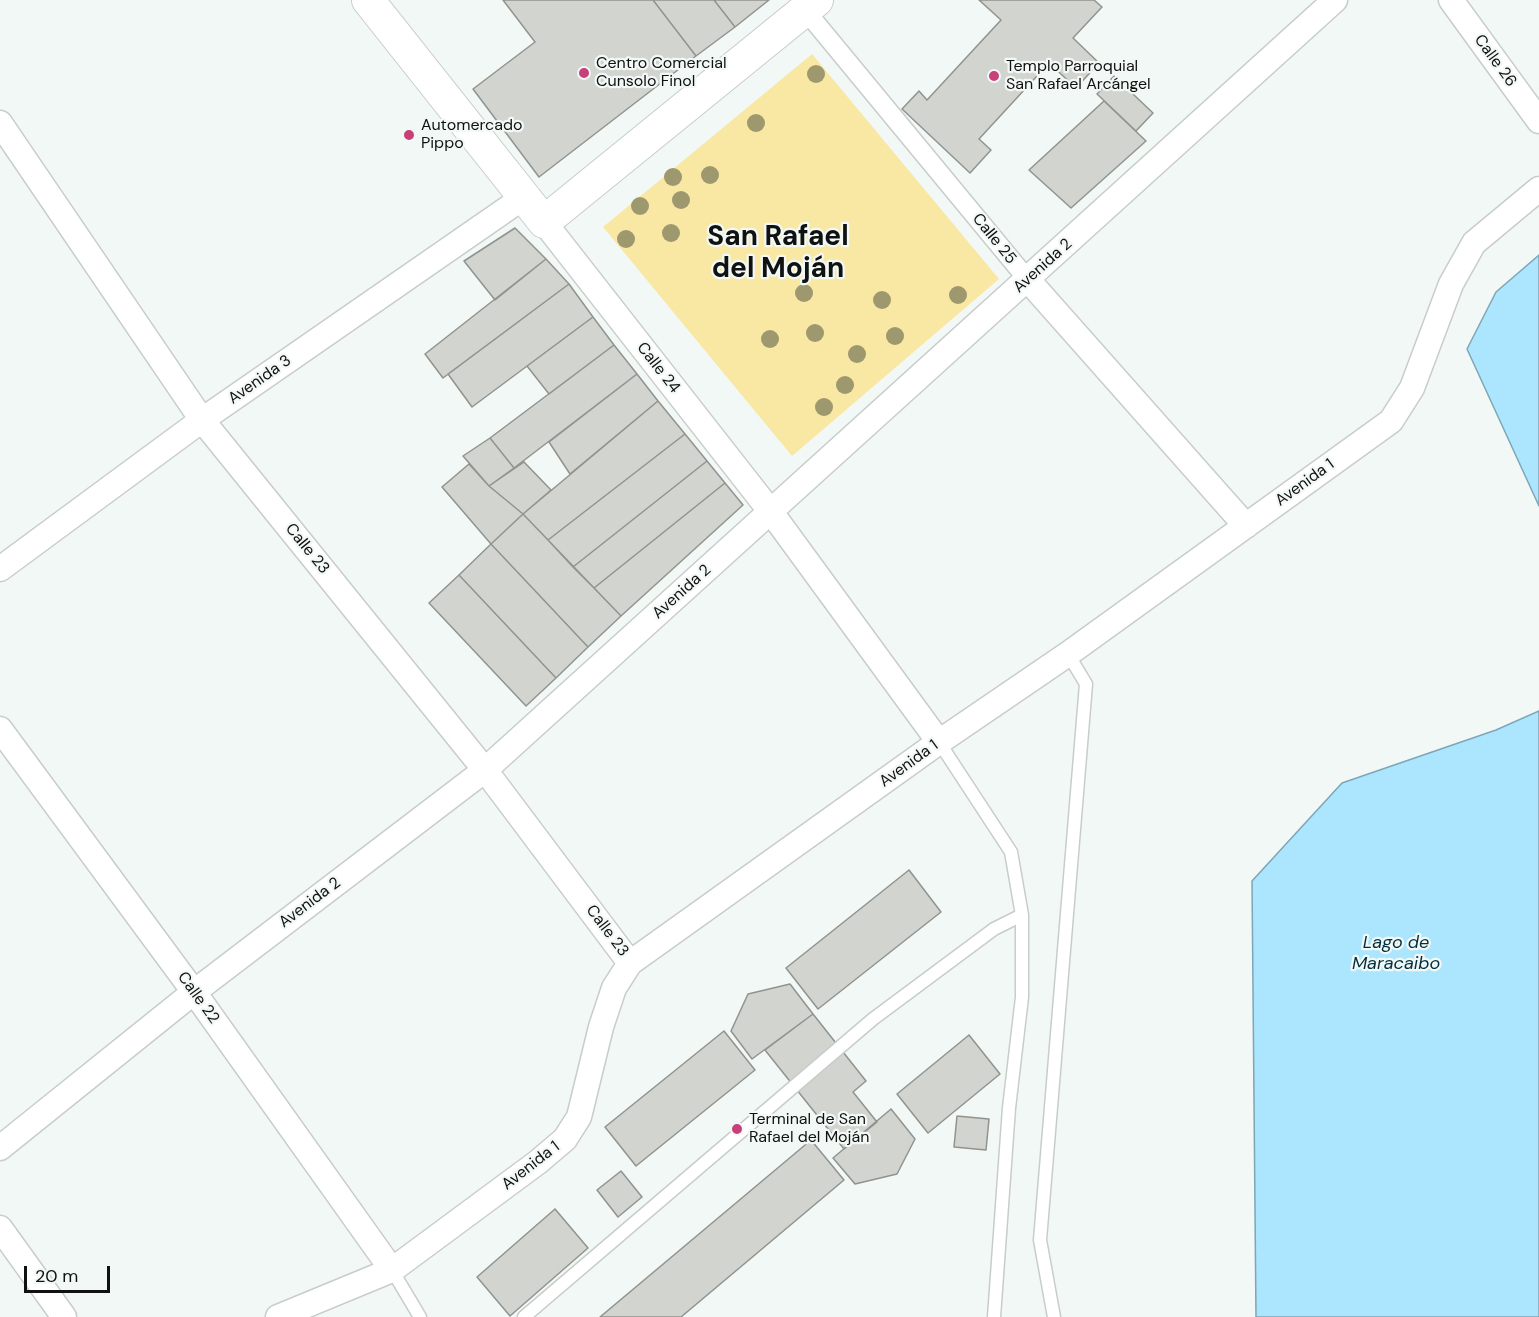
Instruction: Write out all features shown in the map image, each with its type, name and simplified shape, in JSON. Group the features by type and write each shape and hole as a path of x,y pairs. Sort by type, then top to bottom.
{"street":[{"name":"Calle 24","path":"369,0 771,512 939,742"},
{"name":"Avenida 2","path":"0,1148 194,992 485,770 1335,0"},
{"name":"Calle 26","path":"1451,0 1539,122"},
{"name":"Calle 25","path":"807,3 1028,280 1246,526"},
{"path":"544,222 807,3"},
{"name":"Calle 23","path":"0,123 202,420 485,770 630,963"},
{"name":"Avenida 1","path":"278,1317 392,1270 538,1162 565,1139 579,1117 601,1027 614,987 630,963 939,742 1068,654 1391,421 1412,387 1450,284 1474,243 1539,189"},
{"name":"Avenida 3","path":"0,569 202,420 524,197"},
{"name":"Calle 22","path":"0,729 194,992 392,1270"},
{"path":"0,1228 64,1317"}],"lane":[{"path":"1054,1317 1040,1240 1086,684 1068,654"},
{"path":"939,742 1011,852 1022,915 1022,997 1009,1108 994,1317"},
{"path":"524,1317 873,1019 994,929 1022,915"},
{"path":"392,1270 420,1317"}],"shaded area":[{"path":"812,54 999,279 792,456 603,227"}],"water":[{"path":"1539,255 1539,506 1467,349 1496,292"},
{"name":"Lago de Maracaibo","path":"1539,711 1539,1317 1256,1317 1252,881 1342,783 1496,730"}],"building":[{"name":"Centro Comercial Cunsolo Finol","path":"503,0 653,0 696,56 539,177 473,89 535,42"},
{"path":"653,0 714,0 735,27 696,56"},
{"path":"714,0 769,0 735,27"},
{"name":"Templo Parroquial San Rafael Arcángel","path":"979,0 1094,0 1102,7 1073,38 1099,63 1076,88 1049,63 979,139 991,150 970,173 902,109 919,91 927,100 1001,20"},
{"path":"1114,76 1153,113 1136,131 1097,94"},
{"path":"1104,101 1146,141 1071,208 1029,170"},
{"path":"515,228 546,259 495,300 464,261"},
{"path":"546,259 569,284 443,378 425,354"},
{"path":"569,284 593,317 472,407 448,374"},
{"path":"593,317 614,345 549,394 527,366"},
{"path":"614,345 637,374 514,468 490,438"},
{"path":"637,374 658,401 570,474 549,442"},
{"path":"658,401 685,434 548,540 523,514"},
{"path":"685,434 707,461 573,567 548,540"},
{"path":"490,438 514,468 489,486 463,456"},
{"path":"707,461 725,483 594,588 573,567"},
{"path":"524,462 551,490 523,514 489,486"},
{"path":"469,464 489,486 523,514 491,544 442,487"},
{"path":"725,483 743,505 621,616 594,588"},
{"path":"523,514 621,616 588,647 491,544"},
{"path":"491,544 588,647 556,678 459,575"},
{"path":"459,575 556,678 526,706 429,603"},
{"path":"909,870 941,912 818,1009 786,968"},
{"path":"790,984 813,1014 752,1059 731,1031 748,994"},
{"path":"813,1014 866,1081 853,1092 877,1122 844,1149 765,1050"},
{"path":"724,1031 755,1070 636,1166 605,1127"},
{"path":"969,1035 1000,1074 928,1133 897,1094"},
{"path":"891,1109 915,1139 897,1174 855,1184 833,1158"},
{"path":"957,1116 989,1119 986,1150 954,1147"},
{"path":"811,1140 844,1180 681,1317 600,1317"},
{"path":"621,1171 642,1197 618,1217 597,1190"},
{"path":"555,1209 588,1248 510,1316 477,1277"}],"place":[{"name":"Centro Comercial Cunsolo Finol","path":"584,73"},
{"name":"Templo Parroquial San Rafael Arcángel","path":"994,76"},
{"name":"Automercado Pippo","path":"409,135"},
{"name":"Terminal de San Rafael del Moján","path":"737,1129"}],"district":[{"name":"San Rafael del Moján","path":"778,254"}]}
